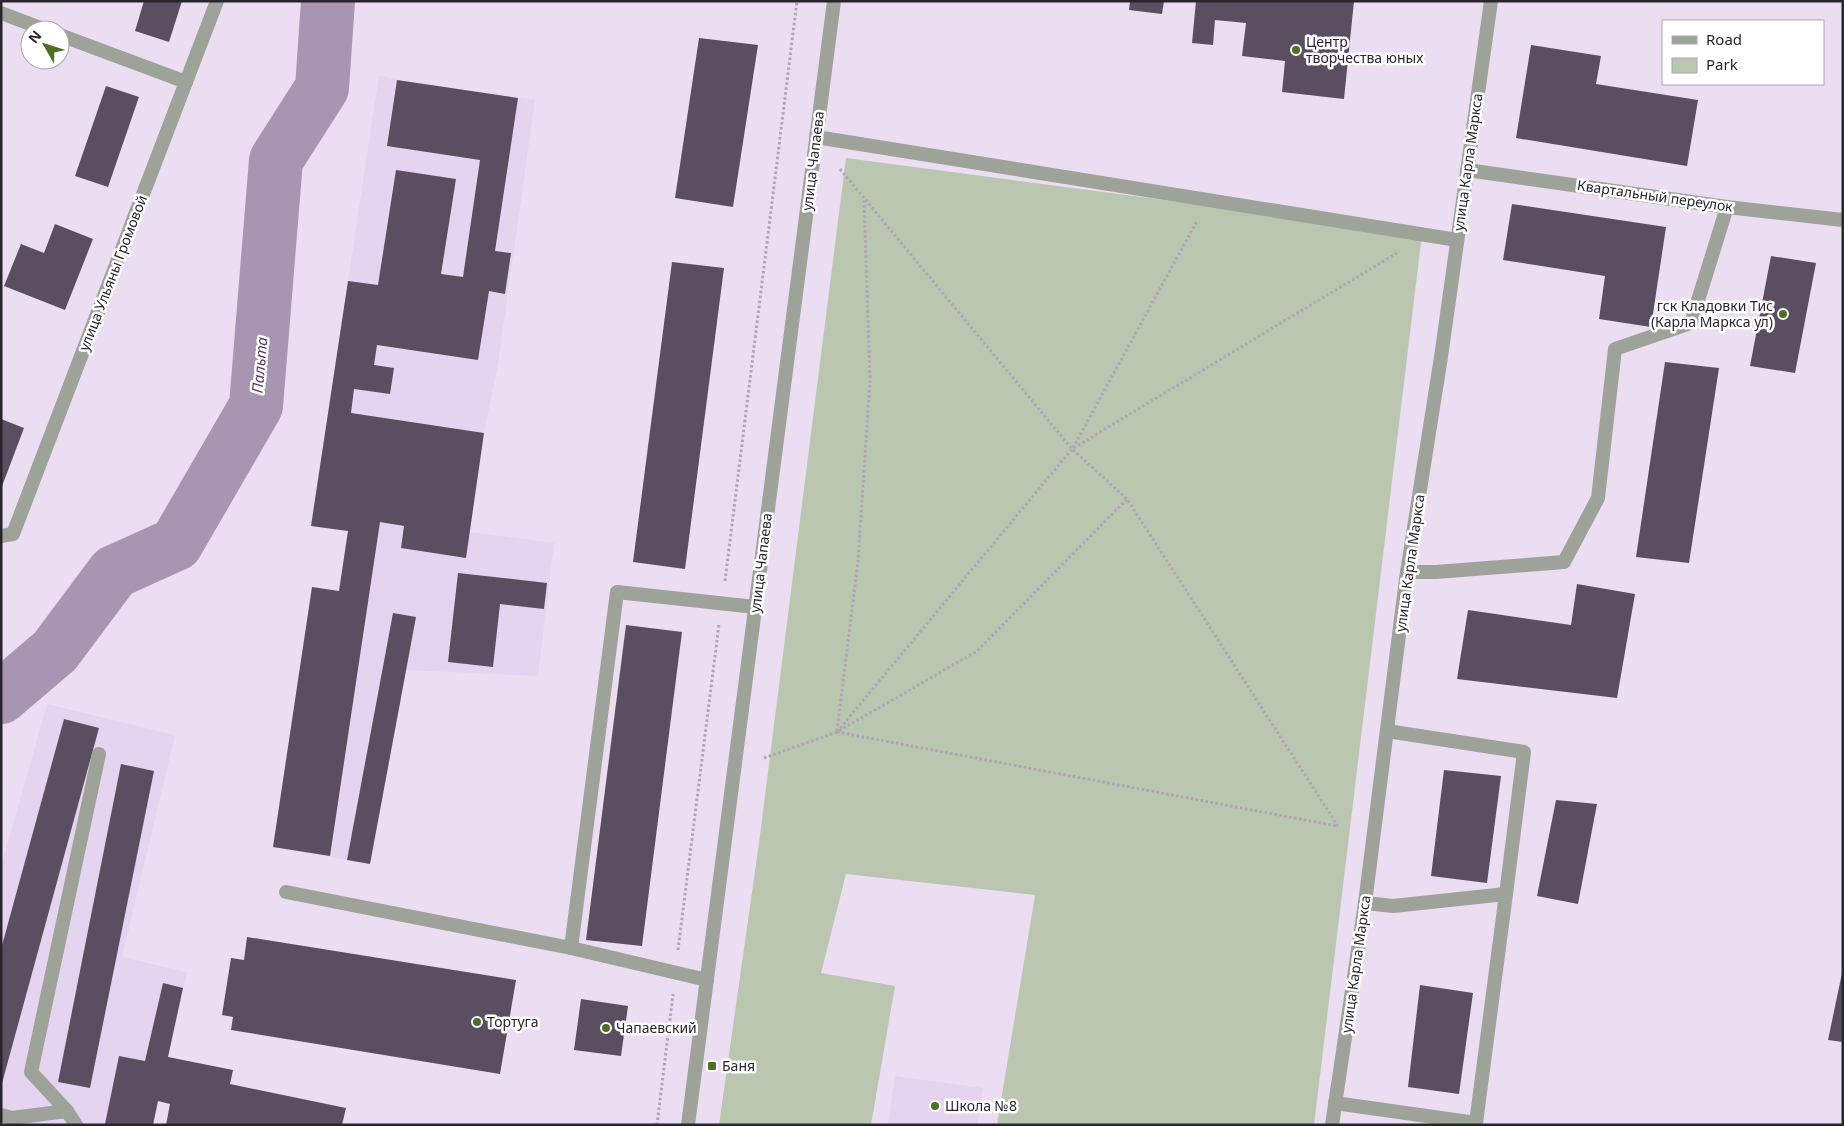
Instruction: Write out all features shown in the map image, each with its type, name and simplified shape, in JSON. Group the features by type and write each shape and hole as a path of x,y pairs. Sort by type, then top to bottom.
{"street":[{"name":"улица Ульяны Громовой","path":"1,536 14,534 217,1"},
{"name":"улица Чапаева","path":"688,1125 834,1"},
{"name":"улица Карла Маркса","path":"1332,1125 1365,903 1407,572 1491,1"},
{"path":"1,13 20,20"},
{"path":"70,39 186,82"},
{"path":"816,137 1457,240"},
{"name":"Квартальный переулок","path":"1467,170 1727,207 1843,220"},
{"path":"1407,572 1436,572 1564,562 1598,498 1615,350 1691,323 1727,207"},
{"path":"571,948 617,592 755,607"},
{"path":"1335,1103 1476,1123 1524,752 1387,731"},
{"path":"76,1125 67,1111 31,1072 99,754"},
{"path":"286,892 571,948 707,980"},
{"path":"1365,903 1393,906 1506,894"},
{"path":"1,1115 12,1118 67,1111"}],"path":[{"path":"657,1125 797,1"},
{"path":"837,732 1338,826 1127,499 1072,449 840,169"},
{"path":"837,732 858,561 870,381 864,200"},
{"path":"837,732 1072,449 1209,200"},
{"path":"1072,449 1399,252 1422,234"},
{"path":"764,758 837,732 977,651 1127,499"}],"shaded area":[{"path":"379,75 397,80 535,100 498,364 484,433 470,532 554,543 538,676 406,670 370,864 273,847 312,587 339,591 348,531 311,526"},
{"path":"47,704 175,735 122,957 187,972 153,1125 1,1125 1,867"},
{"name":"Школа №8","path":"895,1076 983,1088 977,1125 888,1124"}],"green space":[{"path":"846,158 1422,234 1314,1125 997,1125 1035,895 846,874 821,973 895,986 871,1125 719,1125 759,843"}],"building":[{"path":"144,1 182,1 169,42 135,31"},
{"path":"1130,1 1164,1 1162,14 1129,10"},
{"name":"Центр творчества юных","path":"1196,1 1354,1 1344,99 1282,92 1285,61 1242,56 1246,23 1215,20 1213,45 1192,43"},
{"path":"699,38 758,45 733,207 675,198"},
{"path":"1531,45 1601,56 1596,84 1698,100 1687,166 1516,138"},
{"path":"397,80 518,98 495,251 511,253 505,294 489,291 478,360 377,345 374,365 394,368 390,394 354,389 351,413 484,433 466,558 401,548 404,526 380,522 330,856 273,847 312,587 339,591 348,531 311,526 348,281 378,285 396,170 456,179 441,274 463,277 480,160 387,146"},
{"path":"106,86 139,97 108,187 75,176"},
{"path":"1512,204 1666,227 1651,327 1599,319 1605,276 1503,260"},
{"path":"55,224 93,239 65,310 4,286 21,244 44,253"},
{"name":"гск Кладовки Тис (Карла Маркса ул)","path":"1771,256 1816,263 1795,373 1750,366"},
{"path":"672,262 724,268 685,569 633,562"},
{"path":"1665,362 1719,368 1689,563 1636,557"},
{"path":"1,419 24,428 1,489"},
{"path":"458,573 547,583 544,609 500,604 493,667 448,662"},
{"path":"1577,584 1635,594 1617,698 1457,679 1468,610 1571,625"},
{"path":"393,613 416,617 370,864 347,860"},
{"path":"626,625 682,632 642,946 586,940"},
{"path":"64,719 99,728 1,1087 1,949"},
{"path":"121,764 154,771 90,1088 58,1082"},
{"path":"1444,770 1501,776 1487,883 1431,876"},
{"path":"1556,800 1597,804 1578,904 1537,896"},
{"path":"247,937 516,980 500,1074 231,1030 233,1017 222,1015 231,958 244,960"},
{"path":"1843,973 1843,1042 1828,1040"},
{"path":"163,983 183,988 168,1057 233,1070 230,1084 346,1108 342,1125 166,1125 170,1104 158,1101 153,1125 105,1124 119,1056 145,1061"},
{"path":"1420,985 1473,993 1459,1094 1408,1087"},
{"path":"581,999 628,1006 621,1056 574,1050"}],"waterway":[{"name":"Пальта","path":"1,697 55,651 114,572 176,544 256,406 276,160 322,88 328,1"}],"place":[{"name":"Центр творчества юных","path":"1296,50"},
{"name":"гск Кладовки Тис (Карла Маркса ул)","path":"1783,314"},
{"name":"Тортуга","path":"477,1022"},
{"name":"Чапаевский","path":"606,1028"},
{"name":"Баня","path":"712,1066"},
{"name":"Школа №8","path":"935,1106"}]}
